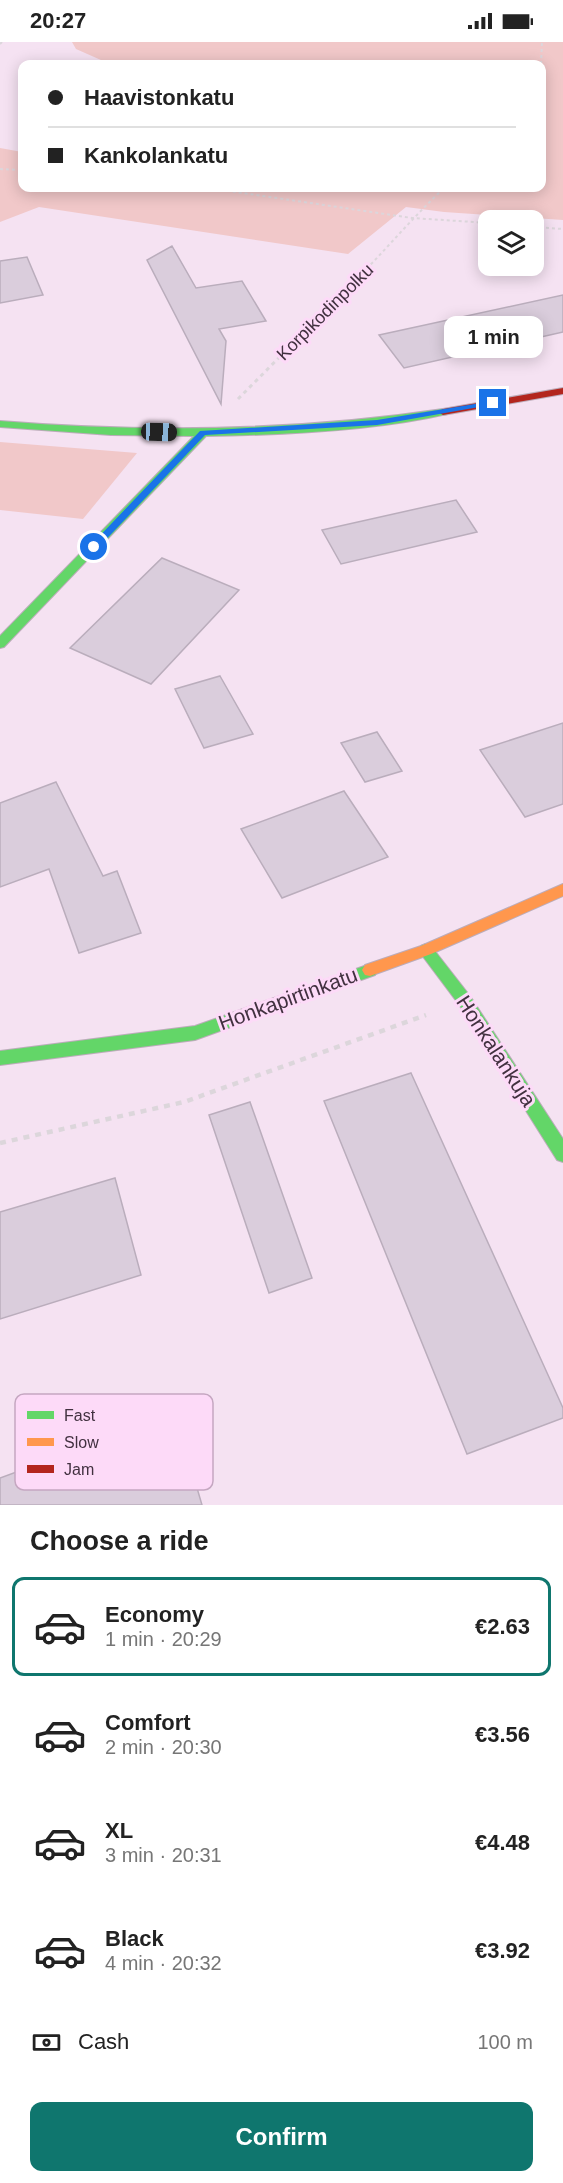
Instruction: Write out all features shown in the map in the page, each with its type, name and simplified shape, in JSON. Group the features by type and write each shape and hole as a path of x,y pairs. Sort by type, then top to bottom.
{"street":[{"path":"0,424 52,429 203,433 377,423 563,391"},
{"path":"0,644 203,433"},
{"name":"Honkapirtinkatu","path":"0,1058 195,1033 426,950 563,890"},
{"name":"Honkalankuja","path":"426,950 465,1001 563,1154"}],"path":[{"path":"541,60 542,42"},
{"path":"0,169 18,170"},
{"path":"236,192 412,218 478,223"},
{"name":"Korpikodinpolku","path":"203,433 385,251 412,218 440,192"},
{"path":"544,228 563,229"},
{"path":"0,1143 184,1102 465,1001"}],"shaded area":[{"path":"72,42 563,42 563,220 544,219 544,210 478,210 478,214 406,207 348,254 39,207 0,222 0,148 18,151 18,192 546,192 546,60 101,60 76,49"},
{"path":"0,442 137,453 83,519 0,510"}],"building":[{"path":"172,246 196,288 242,281 266,321 219,329 226,341 221,404 147,260"},
{"path":"27,257 43,295 0,303 0,261"},
{"path":"563,295 563,332 404,368 379,335"},
{"path":"456,500 477,532 341,564 322,530"},
{"path":"162,558 239,590 151,684 70,648"},
{"path":"220,676 253,734 204,748 175,689"},
{"path":"563,723 563,804 525,817 480,750"},
{"path":"377,732 402,771 365,782 341,743"},
{"path":"56,782 103,876 117,871 141,933 79,953 49,869 0,887 0,803"},
{"path":"344,791 388,857 282,898 241,829"},
{"path":"411,1073 563,1408 563,1418 467,1454 324,1101"},
{"path":"250,1102 312,1278 269,1293 209,1115"},
{"path":"115,1178 141,1275 0,1319 0,1212"},
{"path":"15,1472 15,1490 198,1490 202,1505 0,1505 0,1478"}],"traffic: fast":[{"path":"0,424 111,432 222,433 333,426 443,412"},
{"path":"0,644 203,433"},
{"path":"426,950 465,1001 563,1154"},
{"path":"0,1058 195,1033 370,970"}],"traffic: slow":[{"path":"370,970 426,950 563,890"}],"traffic: jam":[{"path":"443,412 563,391"}],"route":[{"path":"94,547 203,433 377,423 493,403"}]}
